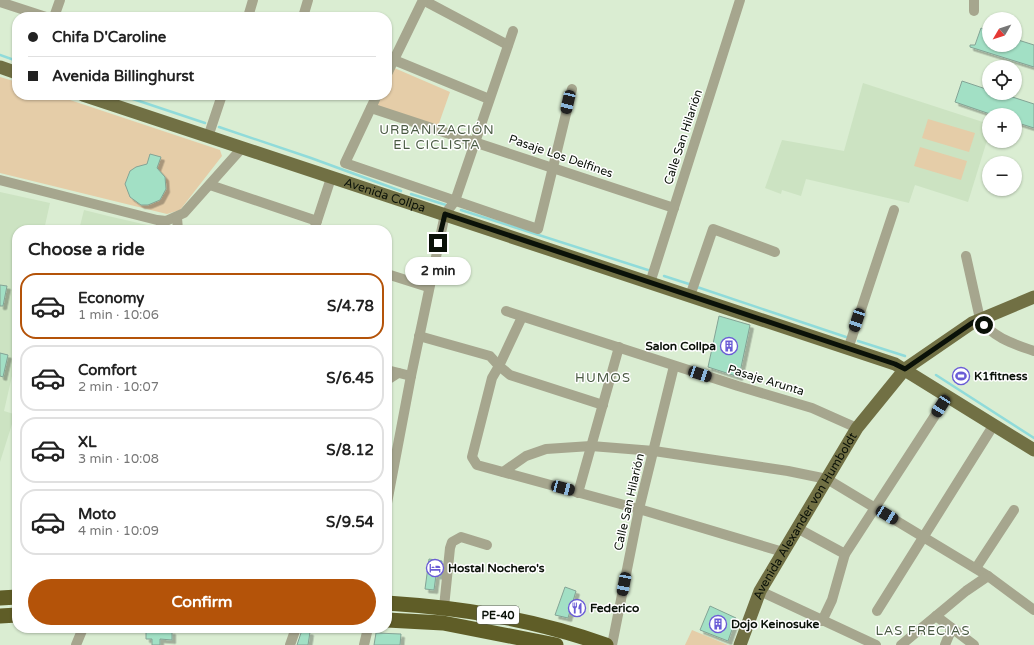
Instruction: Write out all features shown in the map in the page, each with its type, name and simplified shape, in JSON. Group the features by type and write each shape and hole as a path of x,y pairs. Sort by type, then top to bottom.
{"highway":[{"path":"0,598 12,597"},
{"name":"PE-40","path":"392,603 444,607 526,621 606,645"},
{"path":"0,616 12,615"},
{"name":"PE-40","path":"392,620 443,623 528,642 556,645"}],"main road":[{"path":"0,67 12,71"},
{"name":"Avenida Collpa","path":"98,100 895,364 1034,450"},
{"name":"Avenida Alexander von Humboldt","path":"740,645 760,591 857,428 885,394 908,371 949,337 1034,297"},
{"name":"Avenida Alexander von Humboldt","path":"982,322 1034,304"}],"street":[{"path":"56,12 60,0"},
{"path":"250,12 254,0"},
{"path":"304,12 308,0"},
{"path":"392,64 423,0 508,45"},
{"name":"Calle San Hilarión","path":"650,283 740,0"},
{"path":"974,0 974,11"},
{"path":"0,2 31,12"},
{"path":"392,477 428,287 445,214 455,201 512,30"},
{"path":"394,60 489,99"},
{"path":"375,100 345,163 538,229 572,89"},
{"path":"208,137 220,100"},
{"name":"Pasaje Los Delfines","path":"371,108 475,141 674,208"},
{"path":"0,180 157,220 166,220 177,218 184,214 242,148"},
{"path":"316,225 330,178"},
{"path":"210,184 313,225"},
{"path":"402,201 407,185"},
{"path":"848,349 894,210"},
{"path":"177,218 178,225"},
{"path":"690,296 713,229 776,252"},
{"path":"966,256 982,322 1000,338 1034,352"},
{"path":"392,276 428,287"},
{"name":"Pasaje Arunta","path":"506,311 674,366 812,408 857,428"},
{"path":"522,317 500,366 492,378 472,457 473,461 477,465 639,509 783,552"},
{"path":"419,336 490,356 510,375 603,405"},
{"path":"578,493 619,347"},
{"name":"Calle San Hilarión","path":"612,645 639,509 674,366"},
{"path":"392,371 411,376"},
{"path":"392,376 398,372"},
{"path":"822,621 832,600 845,554 947,397"},
{"path":"878,611 994,426"},
{"path":"502,472 526,456 546,450 591,446 654,451 788,471 827,480 976,568 1034,610"},
{"path":"976,568 1014,510"},
{"path":"797,528 845,554"},
{"path":"444,607 450,548 452,542 461,537 487,545"},
{"path":"901,645 988,576"},
{"path":"760,591 876,645"},
{"path":"936,616 974,645"},
{"path":"944,645 952,628"},
{"path":"76,645 81,633"},
{"path":"290,645 294,633"},
{"path":"364,645 367,633"}],"shaded area":[{"path":"392,67 450,92 437,129 372,107 376,100 392,100"},
{"path":"0,77 12,81 12,100 70,100 220,150 222,156 180,210 167,214 0,173"},
{"path":"863,83 982,122 982,148 985,148 968,202 915,185 909,203 806,179 801,196 782,190 781,194 765,188 782,140 844,151"},
{"path":"928,119 975,133 969,152 922,138"},
{"path":"920,147 967,161 961,180 914,166"},
{"path":"0,192 50,203 45,225 12,225 12,376 4,411 12,413 12,424 0,462"},
{"path":"84,210 147,225 80,225"},
{"path":"692,630 728,645 685,645"}],"building":[{"path":"982,28 982,51 970,47 970,45 975,45"},
{"path":"1022,41 1034,45 1034,67 1022,63 1022,60 1012,60 986,52 1022,52"},
{"path":"962,81 982,88 982,100 1022,100 1034,104 1034,128 1022,124 1022,108 982,108 982,111 955,102"},
{"path":"150,154 161,157 157,168 165,177 166,189 160,200 148,205 141,205 130,197 125,184 130,171 136,167 147,164"},
{"path":"0,285 7,286 3,306 0,306"},
{"name":"Salon Collpa","path":"719,316 750,325 739,377 708,367"},
{"path":"0,353 8,355 3,377 0,376"},
{"name":"Hostal Nochero's","path":"429,559 442,561 441,576 436,575 434,590 425,589"},
{"path":"565,587 576,591 568,618 555,615"},
{"name":"Dojo Keinosuke","path":"710,606 736,618 728,641 700,630"},
{"path":"146,633 172,633 172,640 160,639 160,645 152,645 152,639 146,639"},
{"path":"301,633 310,633 308,645 297,645"},
{"path":"376,633 401,634 400,645 374,645"}],"waterway":[{"path":"0,55 12,59"},
{"path":"136,100 205,123"},
{"path":"219,127 311,158 401,191"},
{"path":"411,194 446,205"},
{"path":"461,210 651,271"},
{"path":"664,276 692,285"},
{"path":"697,287 846,337"},
{"path":"858,341 905,356"},
{"path":"936,375 1034,438"}],"place":[{"name":"Salon Collpa","path":"729,346"},
{"name":"K1fitness","path":"961,376"},
{"name":"Hostal Nochero's","path":"435,568"},
{"name":"Federico","path":"577,608"},
{"name":"Dojo Keinosuke","path":"718,624"}],"district":[{"name":"URBANIZACIÓN EL CICLISTA","path":"437,138"},
{"name":"HUMOS","path":"603,378"},
{"name":"LAS FRECIAS","path":"923,631"}],"route":[{"path":"438,243 445,214 895,364 905,369 972,323 980,319 984,325"}]}
